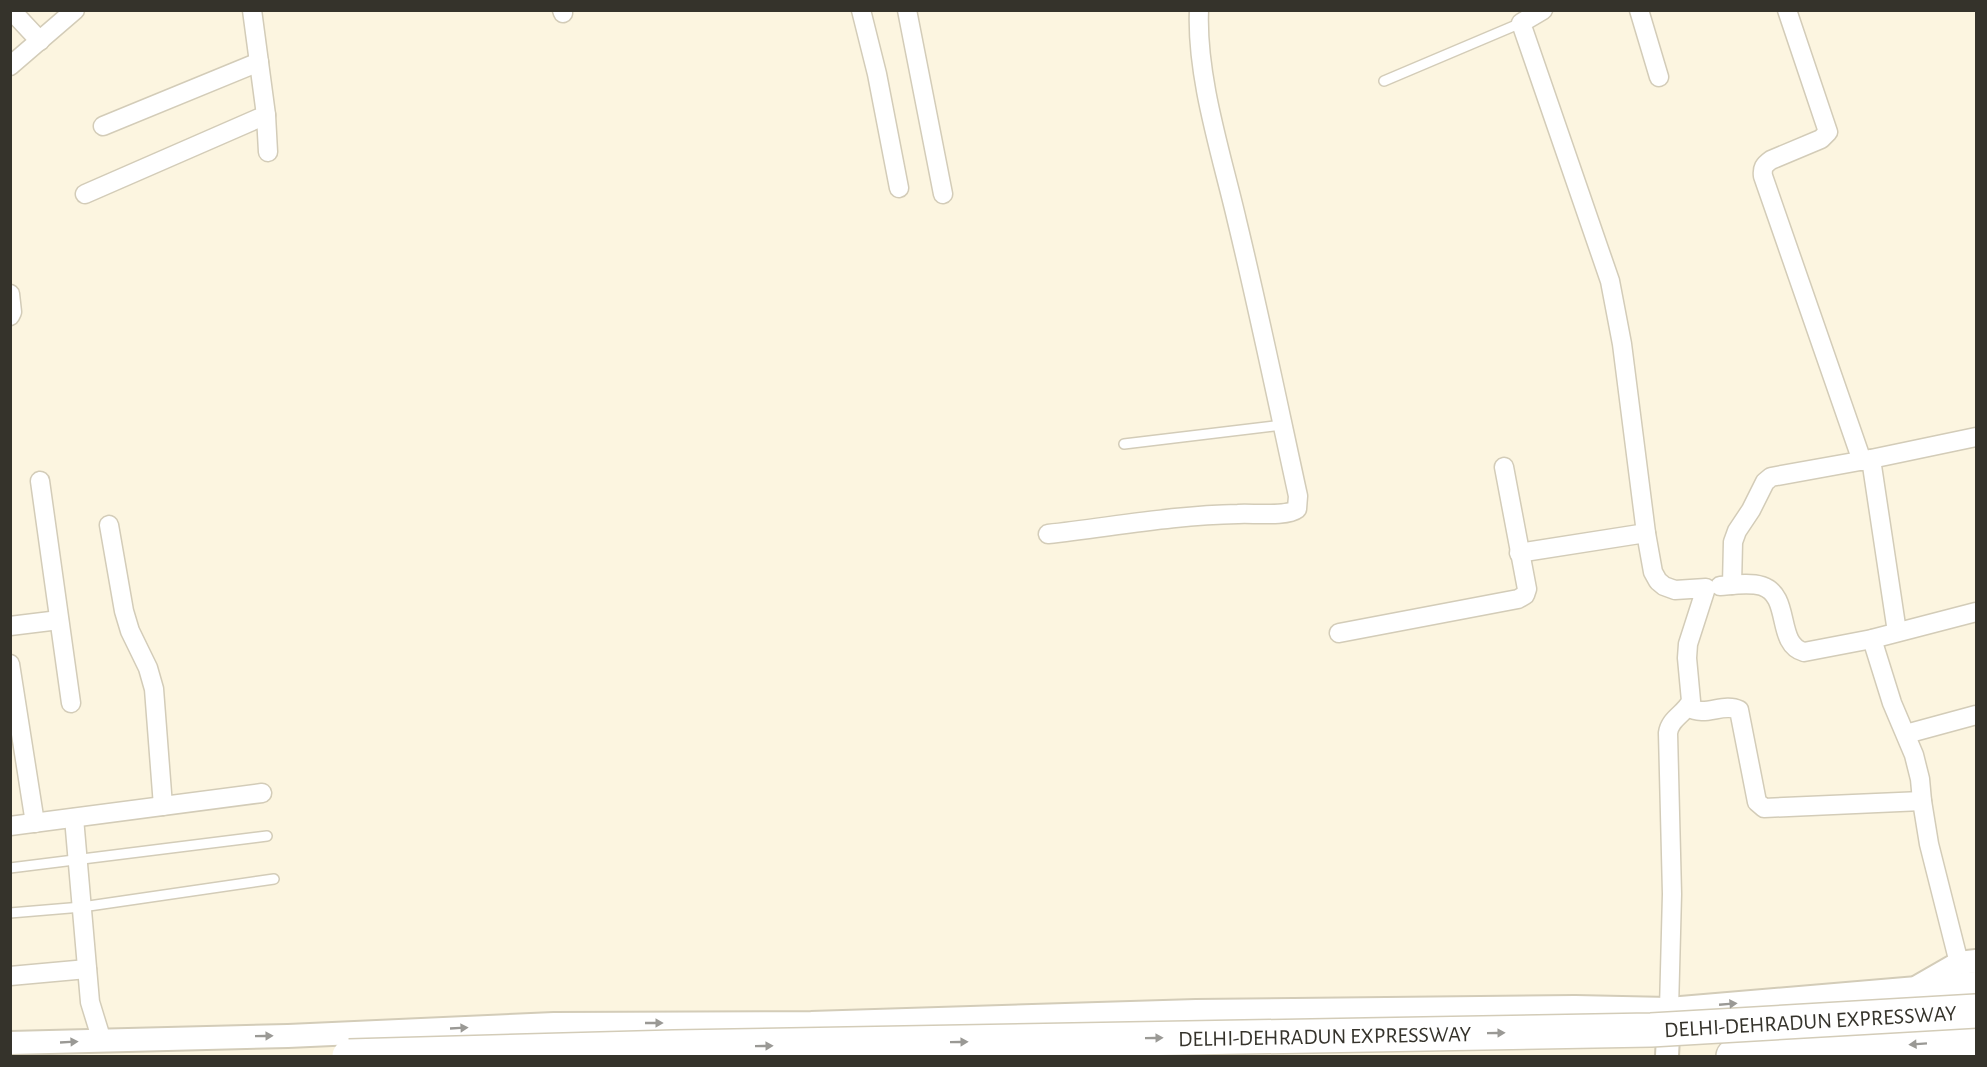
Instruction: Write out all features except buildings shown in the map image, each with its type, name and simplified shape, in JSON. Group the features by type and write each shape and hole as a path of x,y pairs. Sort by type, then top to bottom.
{"highway":[{"name":"DELHI-DEHRADUN EXPRESSWAY","path":"349,1056 674,1047 1651,1030 1977,1011"},
{"name":"DELHI-DEHRADUN EXPRESSWAY","path":"1733,1056 1977,1040"}],"street":[{"path":"10,10 40,41"},
{"path":"10,66 75,10"},
{"path":"252,10 266,115 268,152"},
{"path":"861,10 877,74 899,188"},
{"path":"907,10 943,194"},
{"path":"1048,534 1191,517 1294,512 1297,509 1298,496 1259,314 1206,89 1199,32 1199,10"},
{"path":"1543,10 1521,23 1610,281 1622,344 1646,533 1653,572 1658,581 1676,590 1732,585 1764,586 1774,592 1783,615 1790,644 1796,650 1804,652 1872,639 1977,612"},
{"path":"1640,10 1659,77"},
{"path":"1787,10 1828,132 1821,139 1765,164 1762,170 1763,176 1867,460 1897,632"},
{"path":"103,126 260,62"},
{"path":"85,195 266,115"},
{"path":"10,294 12,312 10,316"},
{"path":"1732,585 1733,542 1737,531 1765,482 1778,474 1867,460 1977,437"},
{"path":"1339,633 1526,595 1527,589 1504,467"},
{"path":"40,481 71,703"},
{"path":"109,525 124,611 130,631 148,668 154,689 163,806"},
{"path":"1519,553 1646,533"},
{"path":"1667,1056 1672,894 1668,733 1672,721 1688,707 1691,694 1687,658 1688,644 1706,588"},
{"path":"10,626 59,620"},
{"path":"1872,639 1892,703 1914,755 1920,778 1929,844 1968,962 1914,989"},
{"path":"10,664 35,823"},
{"path":"1688,707 1694,711 1703,712 1730,708 1739,710 1757,802 1764,808 1922,801"},
{"path":"1906,734 1977,715"},
{"path":"10,826 262,792"},
{"path":"74,818 90,1002 102,1041"},
{"path":"10,976 87,969"},
{"path":"10,1043 288,1036 554,1024 811,1023 1196,1011 1575,1007 1669,1009 1977,983"}],"lane":[{"path":"1384,81 1521,23"},
{"path":"1124,444 1282,425"},
{"path":"10,868 267,836"},
{"path":"10,913 82,907 274,879"}]}
